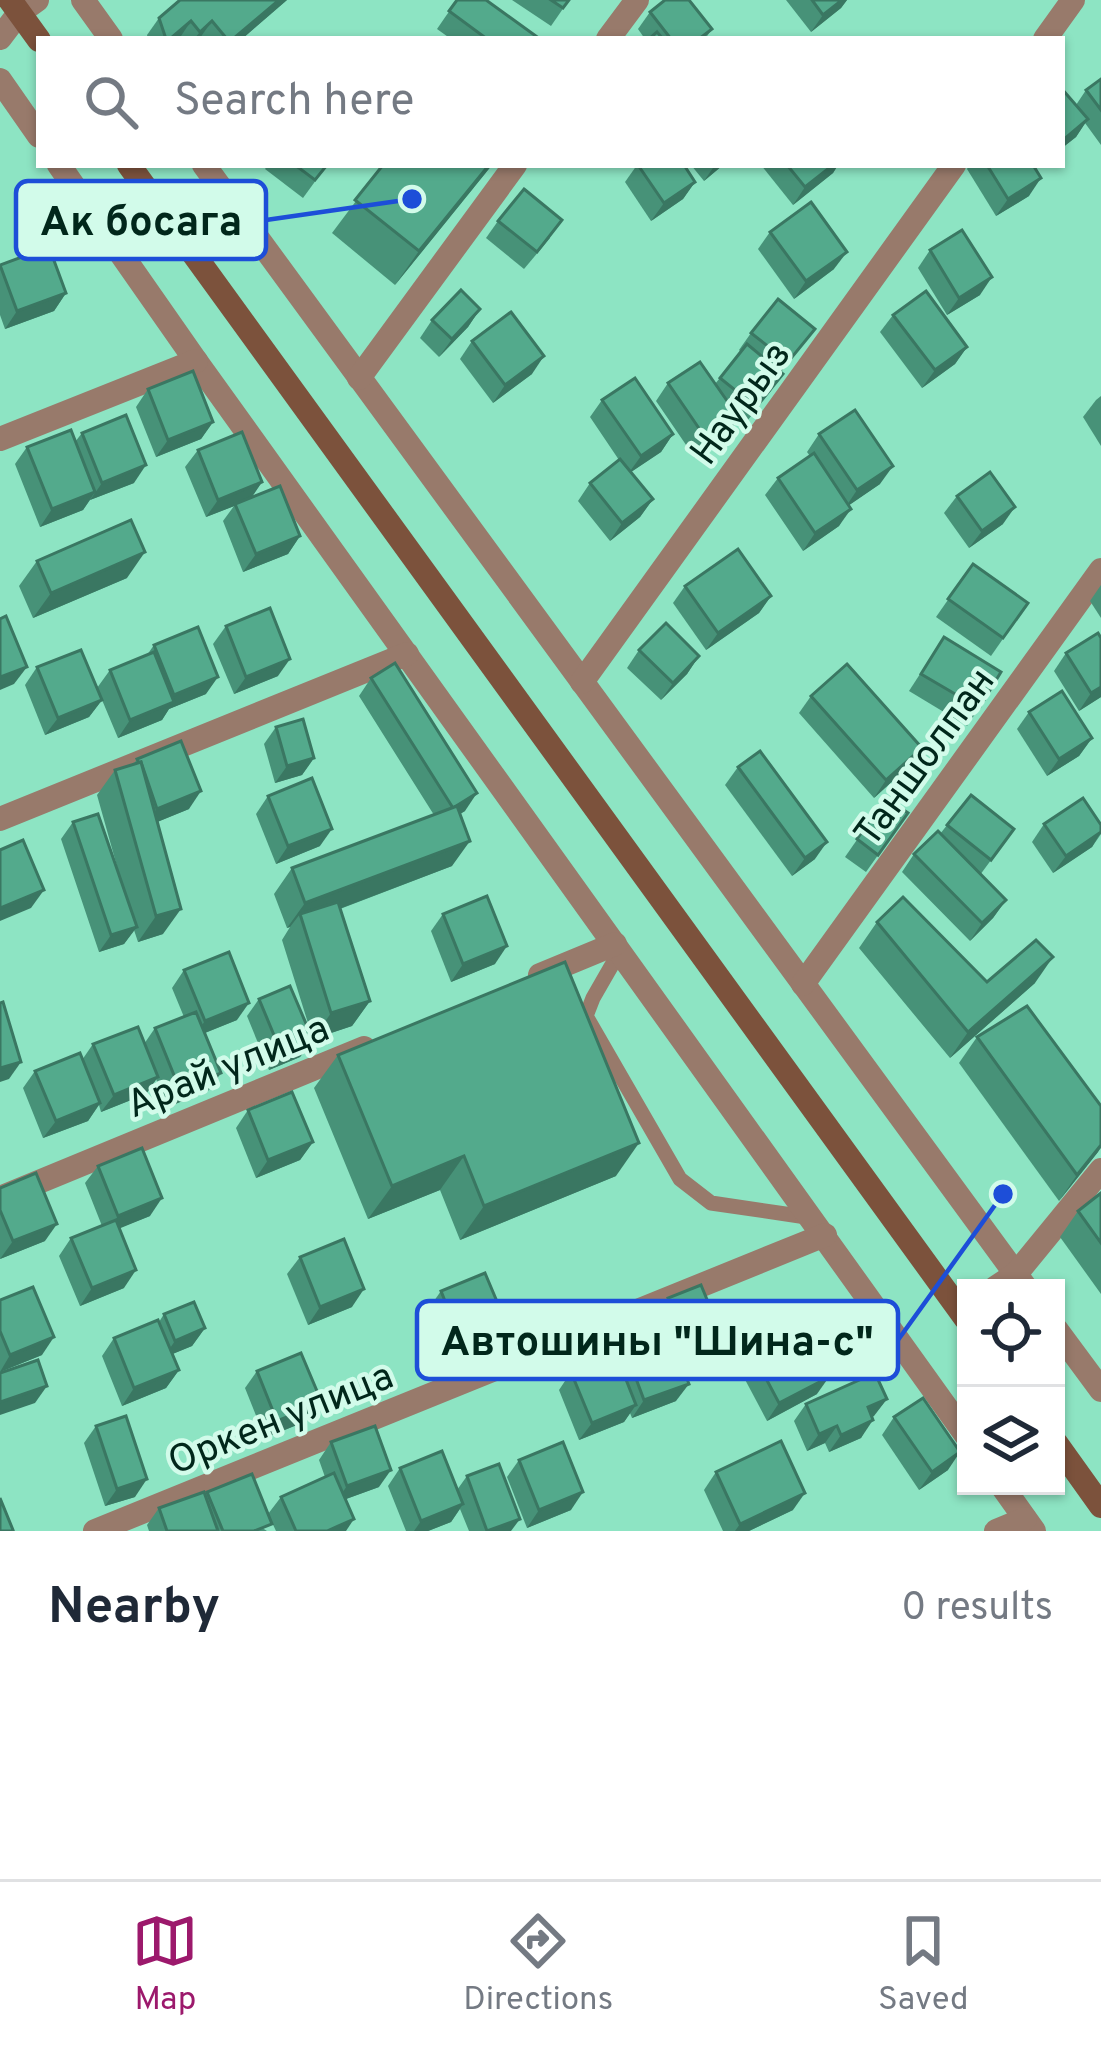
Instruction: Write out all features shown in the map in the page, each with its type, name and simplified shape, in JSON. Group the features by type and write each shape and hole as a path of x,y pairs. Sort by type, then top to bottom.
{"main road":[{"path":"22,4 37,36"},
{"path":"131,168 957,1303"},
{"path":"1065,1456 1101,1506"}],"street":[{"path":"83,0 109,36"},
{"path":"610,36 637,0"},
{"path":"1047,36 1073,0"},
{"path":"0,38 22,4"},
{"path":"0,80 36,132"},
{"path":"61,168 957,1422"},
{"path":"206,168 803,984 1009,1279"},
{"path":"359,377 513,168"},
{"name":"Наурыз","path":"582,682 952,168"},
{"path":"0,440 196,361"},
{"name":"Таншолпан","path":"803,984 1101,571"},
{"path":"0,819 407,654"},
{"path":"528,980 618,947"},
{"name":"Арай улица","path":"0,1198 396,1035"},
{"path":"1015,1279 1101,1170"},
{"name":"Оркен улица","path":"95,1531 819,1227"},
{"path":"1065,1341 1101,1390"},
{"path":"996,1531 1030,1525 1008,1495"}],"lane":[{"path":"618,947 586,1016 680,1179 711,1203 819,1227"}],"building":[{"path":"180,0 279,0 237,36 224,36 212,21 200,32 191,21 174,36 165,36 159,18"},
{"path":"457,0 486,0 536,36 483,36 449,11"},
{"path":"665,0 689,0 712,29 703,36 669,36 650,12"},
{"path":"812,0 842,0 823,15"},
{"path":"1101,79 1101,110 1086,90"},
{"path":"1065,92 1088,119 1065,138"},
{"path":"299,168 325,168 315,180"},
{"path":"381,168 487,168 419,251 355,200"},
{"path":"640,168 686,168 695,182 664,203"},
{"path":"789,168 829,168 805,187"},
{"path":"989,168 1035,168 1041,178 1008,199"},
{"path":"524,189 562,220 537,252 498,221"},
{"path":"811,202 847,252 806,281 770,232"},
{"path":"962,230 992,277 959,298 930,250"},
{"path":"49,247 66,293 17,311 0,265"},
{"path":"461,290 480,309 452,339 432,320"},
{"path":"926,291 967,347 935,370 893,315"},
{"path":"778,299 815,329 788,362 751,333"},
{"path":"511,312 544,356 505,385 472,341"},
{"path":"747,344 783,374 756,407 720,378"},
{"path":"700,362 739,418 707,440 668,383"},
{"path":"193,371 213,422 168,440 148,389"},
{"path":"635,378 673,434 641,456 602,400"},
{"path":"855,410 893,466 857,490 819,434"},
{"path":"126,415 146,465 102,483 82,433"},
{"path":"71,430 95,492 52,509 27,447"},
{"path":"242,432 262,482 218,500 198,450"},
{"path":"814,453 851,509 815,533 778,478"},
{"path":"620,459 653,499 622,523 590,483"},
{"path":"990,472 1015,507 982,531 957,496"},
{"path":"280,486 300,536 256,554 235,504"},
{"path":"131,520 145,552 51,593 37,561"},
{"path":"738,549 771,596 718,633 685,586"},
{"path":"973,564 1028,603 1003,638 948,599"},
{"path":"270,608 290,659 246,677 226,626"},
{"path":"6,616 27,667 0,677 0,619"},
{"path":"666,623 699,656 673,683 639,650"},
{"path":"198,627 218,677 174,695 154,645"},
{"path":"1098,633 1101,687 1091,693 1066,653"},
{"path":"944,637 1001,672 979,708 921,674"},
{"path":"81,650 102,700 58,718 37,667"},
{"path":"154,652 174,702 130,720 110,670"},
{"path":"395,663 477,793 453,808 371,678"},
{"path":"847,664 922,748 886,780 811,696"},
{"path":"1062,691 1092,738 1059,759 1029,712"},
{"path":"303,719 314,758 287,766 276,727"},
{"path":"181,741 201,791 157,809 137,759"},
{"path":"760,751 827,842 805,858 738,767"},
{"path":"141,762 181,909 156,916 115,770"},
{"path":"312,778 332,829 288,846 268,796"},
{"path":"971,795 1014,829 991,860 947,825"},
{"path":"886,798 908,813 878,855 857,839"},
{"path":"1083,798 1101,832 1066,856 1044,824"},
{"path":"457,806 470,841 305,903 292,868"},
{"path":"98,814 137,927 111,935 73,822"},
{"path":"938,831 1006,900 982,923 914,854"},
{"path":"23,840 44,890 0,908 0,850"},
{"path":"487,896 507,946 463,964 443,914"},
{"path":"903,897 987,982 1036,940 1053,957 968,1032 877,922"},
{"path":"338,902 370,1001 331,1013 300,914"},
{"path":"229,952 249,1003 205,1021 184,970"},
{"path":"565,962 639,1143 484,1206 464,1156 392,1186 338,1055"},
{"path":"290,986 313,1040 281,1052 259,999"},
{"path":"0,1003 21,1062 0,1068"},
{"path":"1027,1006 1101,1106 1101,1145 1077,1175 977,1037"},
{"path":"196,1012 221,1073 180,1090 155,1028"},
{"path":"138,1027 158,1077 114,1095 93,1044"},
{"path":"80,1053 100,1103 56,1121 35,1071"},
{"path":"292,1092 313,1142 268,1160 248,1110"},
{"path":"142,1148 162,1198 118,1216 98,1166"},
{"path":"36,1173 57,1224 13,1241 0,1210 0,1188"},
{"path":"1101,1193 1101,1243 1078,1211"},
{"path":"116,1220 136,1270 92,1288 71,1238"},
{"path":"344,1239 364,1289 320,1307 300,1257"},
{"path":"485,1273 506,1323 461,1341 441,1291"},
{"path":"701,1285 720,1331 687,1344 668,1298"},
{"path":"33,1287 54,1337 10,1355 0,1331 0,1300"},
{"path":"194,1302 205,1328 175,1341 164,1314"},
{"path":"795,1313 829,1377 779,1403 745,1339"},
{"path":"663,1317 689,1384 644,1400 619,1333"},
{"path":"158,1320 179,1370 134,1388 114,1338"},
{"path":"301,1353 322,1403 277,1421 257,1371"},
{"path":"616,1354 636,1405 592,1423 571,1372"},
{"path":"38,1360 47,1386 0,1402 0,1373"},
{"path":"875,1373 887,1399 868,1407 873,1420 841,1435 837,1426 819,1434 806,1404"},
{"path":"923,1398 957,1454 932,1472 894,1417"},
{"path":"126,1416 147,1479 117,1489 96,1426"},
{"path":"375,1426 391,1470 347,1486 331,1442"},
{"path":"781,1441 805,1493 740,1524 716,1472"},
{"path":"563,1442 583,1492 539,1510 519,1460"},
{"path":"442,1451 463,1504 421,1521 400,1468"},
{"path":"499,1464 520,1519 487,1531 467,1476"},
{"path":"334,1473 354,1519 327,1531 296,1531 281,1497"},
{"path":"252,1474 272,1524 254,1531 223,1531 207,1492"},
{"path":"204,1492 218,1531 167,1531 159,1508"},
{"path":"0,1498 13,1530 11,1531 0,1531"}],"place":[{"name":"Ак босага","path":"412,199"},
{"name":"Автошины \"Шина-с\"","path":"1003,1194"}]}
